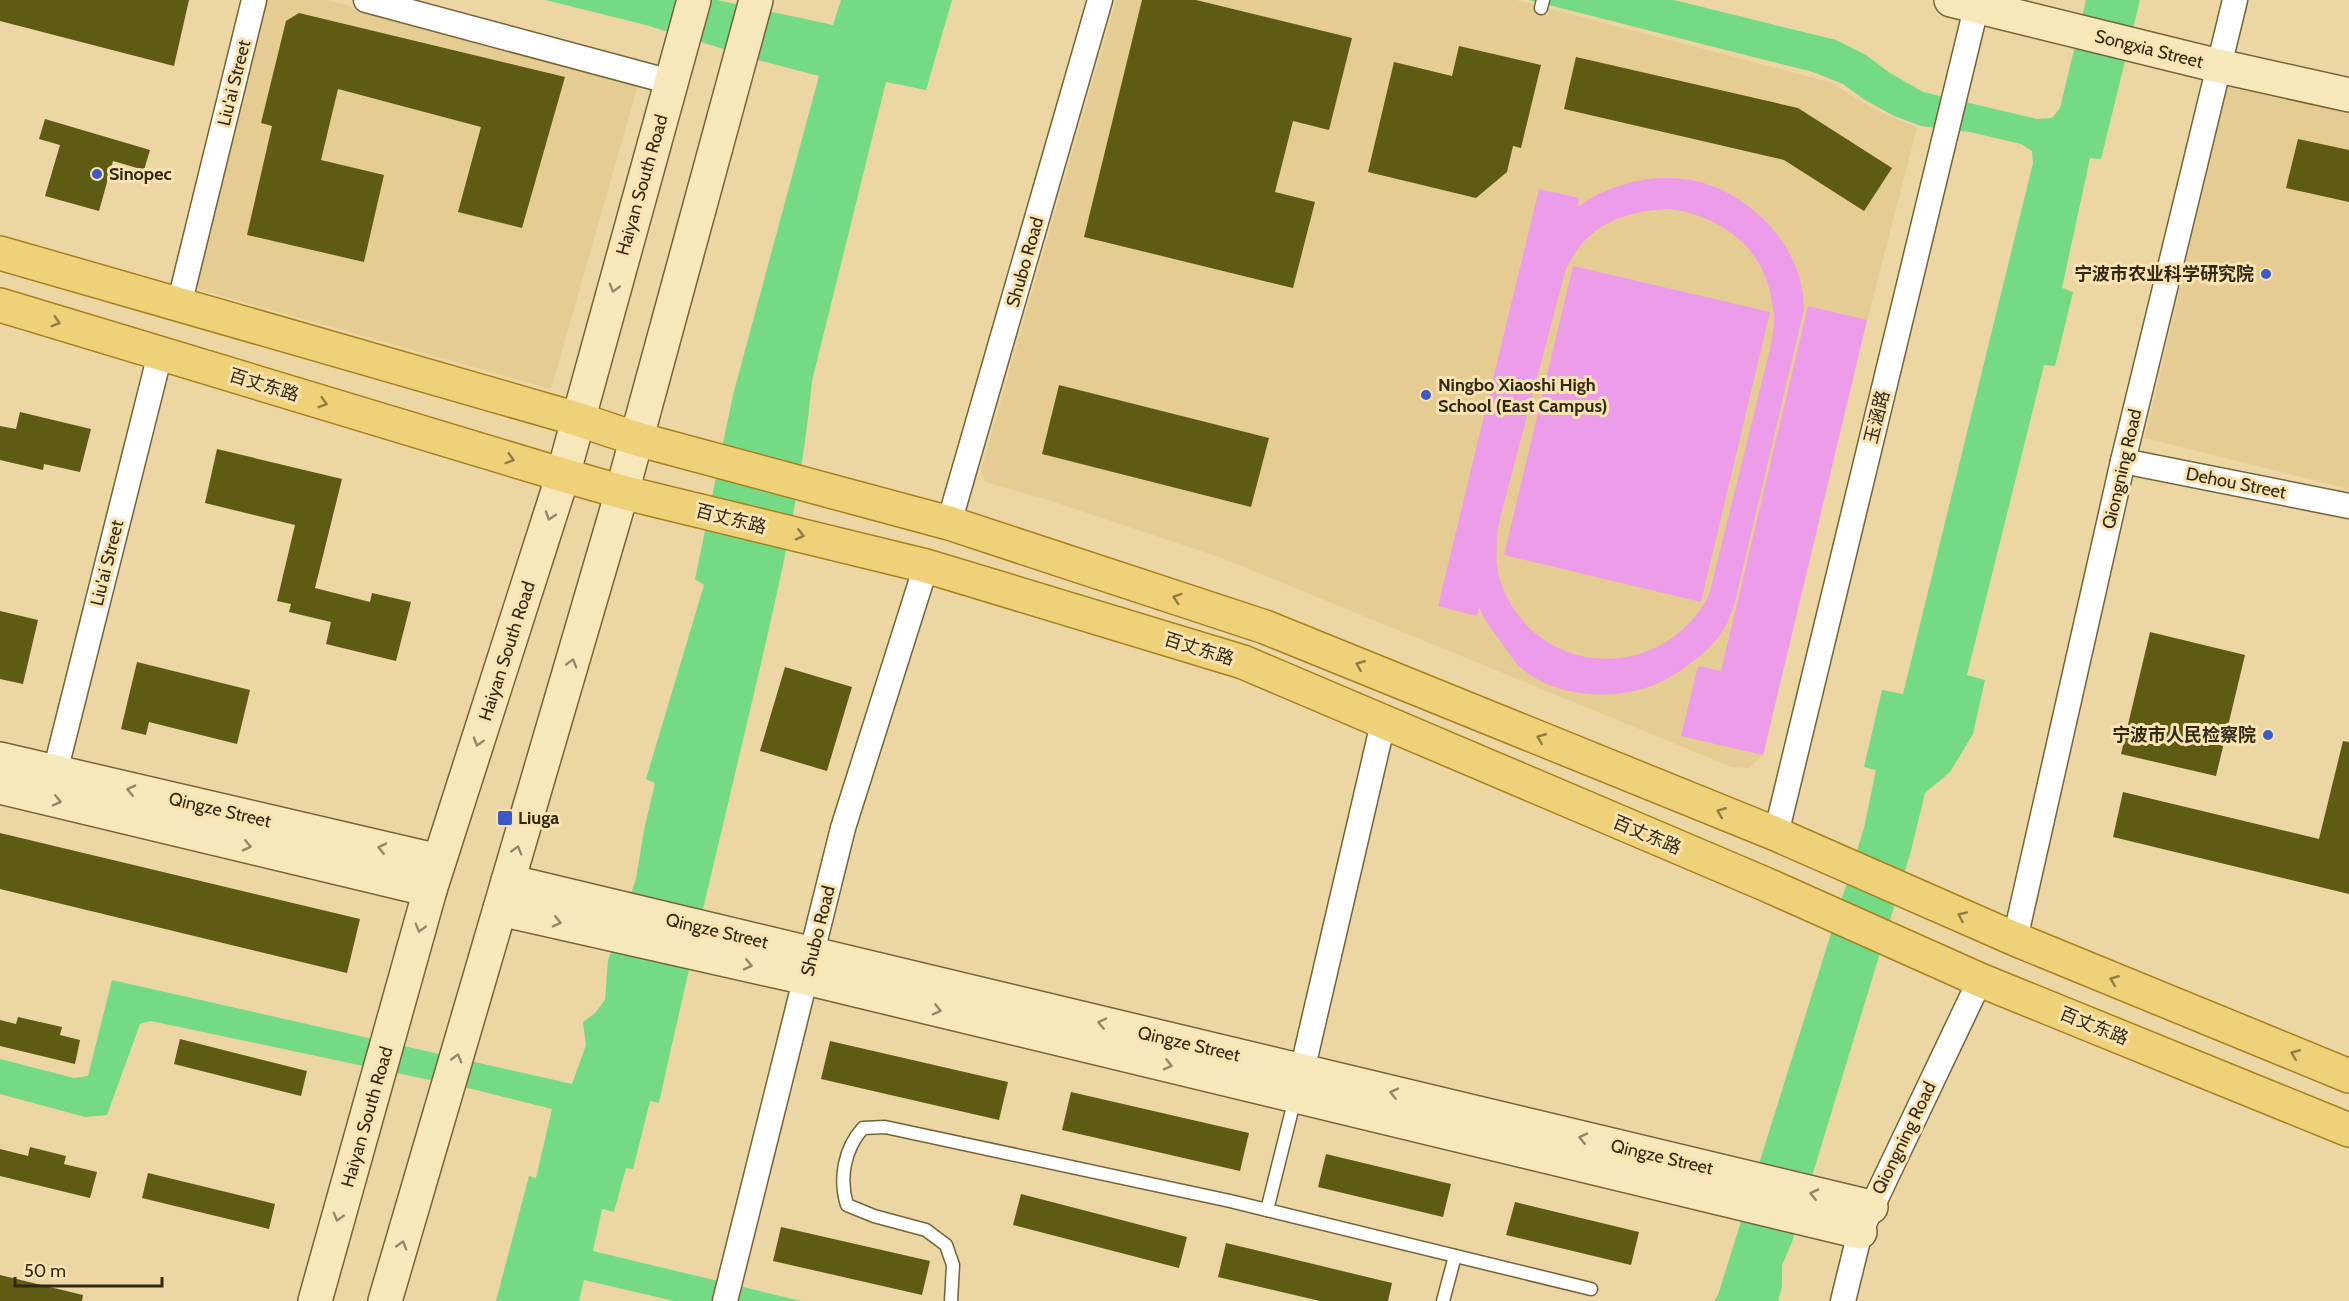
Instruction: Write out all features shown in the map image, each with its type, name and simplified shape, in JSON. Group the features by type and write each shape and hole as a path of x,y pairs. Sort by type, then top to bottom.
{"main road":[{"path":"0,253 637,438 949,524 1265,627 1776,834 2015,939 2349,1076"},
{"name":"百丈东路","path":"0,305 563,476 926,566 1243,662 1765,884 1980,980 2349,1130"}],"street":[{"name":"Liu'ai Street","path":"179,305 254,0"},
{"path":"366,0 671,82"},
{"name":"Haiyan South Road","path":"315,1301 435,876 563,476 694,0"},
{"name":"Shubo Road","path":"949,524 1100,0"},
{"name":"Qiongning Road","path":"2015,939 2123,461 2235,0"},
{"name":"Songxia Street","path":"1968,2 2219,66 2349,95"},
{"name":"玉涵路","path":"1776,834 1968,2"},
{"path":"385,1301 622,492 754,8"},
{"name":"Liu'ai Street","path":"55,772 160,354"},
{"name":"Dehou Street","path":"2123,461 2349,506"},
{"name":"Shubo Road","path":"725,1301 843,828 926,566"},
{"path":"1299,1084 1383,723"},
{"name":"Qingze Street","path":"0,759 435,876"},
{"name":"Qingze Street","path":"0,788 435,876"},
{"name":"Qingze Street","path":"504,895 1865,1220"},
{"name":"Qiongning Road","path":"1843,1301 1865,1220 1980,980"}],"lane":[{"path":"1267,1210 1299,1084"},
{"path":"951,1301 953,1265 946,1245 926,1230 847,1206 842,1191 844,1167 854,1138 863,1128 885,1127 1267,1210 1591,1289"},
{"path":"1443,1301 1455,1256"}],"shaded area":[{"path":"264,0 327,0 638,85 551,389 194,288"},
{"path":"545,0 717,0 833,25 841,0 952,0 926,90 886,82 812,381 802,463 779,585 659,1103 650,1101 633,1169 626,1168 614,1212 602,1209 593,1251 801,1301 674,1301 584,1280 579,1301 496,1301 529,1176 536,1178 552,1109 472,1089 151,1021 140,1024 107,1115 85,1117 0,1094 0,1059 74,1078 88,1076 112,980 572,1084 586,1045 583,1022 595,1013 605,1000 608,960 636,879 655,783 646,779 704,585 695,579 733,395 819,76 646,25"},
{"name":"Ningbo Xiaoshi High School (East Campus)","path":"1116,0 1516,0 1830,82 1868,106 1917,128 1867,320 1763,755 1749,768 1732,767 1222,558 1048,500 985,482 981,470"},
{"path":"1529,0 1674,0 1836,40 1866,55 1890,73 1923,92 2037,119 2052,118 2060,108 2086,0 2140,0 2101,159 2090,158 2062,288 2073,292 2055,366 2044,365 1967,675 1985,680 1973,734 1950,772 1925,793 1911,851 1792,1242 1782,1265 1782,1287 1778,1301 1714,1301 1718,1295 1864,828 1876,770 1864,767 1882,690 1903,694 2033,163 2032,151 2021,144 1970,132 1921,126 1894,116 1865,100 1843,84 1813,72"},
{"name":"宁波市农业科学研究院","path":"2228,84 2349,110 2349,489 2145,438"},
{"path":"1674,178 1700,182 1720,189 1757,213 1786,247 1802,287 1804,309 1735,602 1723,631 1704,652 1664,681 1623,693 1574,692 1543,682 1517,664 1488,625 1479,607 1477,616 1438,606 1539,189 1579,198 1578,207 1606,191 1647,179","holes":["1669,209 1687,212 1721,226 1748,248 1766,279 1774,315 1770,349 1709,595 1689,624 1663,644 1633,656 1602,659 1572,653 1544,639 1520,617 1502,586 1497,562 1499,522 1565,272 1573,256 1594,232 1620,218 1652,210"]},
{"path":"1573,266 1770,312 1701,602 1504,555"},
{"path":"1808,306 1867,320 1763,755 1681,736 1698,666 1721,671"}],"building":[{"path":"0,0 189,0 174,66 0,21"},
{"path":"1142,0 1196,0 1352,38 1329,130 1293,121 1275,192 1315,202 1293,288 1084,237"},
{"path":"299,13 565,77 522,228 458,212 481,127 338,89 321,160 384,175 364,262 247,235 272,126 261,123 286,21"},
{"path":"1459,46 1541,65 1521,148 1513,146 1507,172 1476,198 1368,172 1394,62 1452,76"},
{"path":"1576,57 1798,108 1892,168 1864,211 1784,160 1564,109"},
{"path":"45,119 150,150 144,170 113,161 99,211 45,196 60,145 39,139"},
{"path":"2298,139 2349,150 2349,202 2286,188"},
{"path":"1059,385 1269,438 1251,507 1042,454"},
{"path":"20,412 91,429 80,472 44,464 43,470 0,460 0,426 16,429"},
{"path":"217,449 342,479 315,588 370,602 372,593 411,602 396,661 326,644 331,622 289,612 291,604 277,601 295,525 205,503"},
{"path":"0,611 38,620 23,684 0,679"},
{"path":"2150,632 2245,655 2216,776 2121,754"},
{"path":"137,662 250,690 237,744 149,722 146,735 121,729"},
{"path":"785,667 852,687 827,771 760,751"},
{"path":"2343,741 2349,742 2349,894 2113,837 2123,792 2319,839"},
{"path":"0,833 360,919 347,973 0,889"},
{"path":"18,1017 62,1027 60,1035 80,1040 75,1064 0,1046 0,1020 16,1024"},
{"path":"180,1039 307,1071 301,1096 174,1064"},
{"path":"830,1041 1008,1082 999,1120 821,1079"},
{"path":"1071,1092 1249,1133 1240,1171 1062,1130"},
{"path":"30,1147 66,1156 64,1164 97,1172 90,1198 0,1176 0,1149 28,1156"},
{"path":"1326,1154 1451,1184 1443,1217 1318,1187"},
{"path":"148,1173 275,1204 269,1229 142,1198"},
{"path":"1021,1194 1187,1237 1179,1268 1013,1225"},
{"path":"1515,1202 1639,1232 1631,1265 1506,1235"},
{"path":"781,1227 930,1261 922,1295 773,1261"},
{"path":"1226,1243 1392,1283 1388,1301 1320,1301 1218,1277"},
{"path":"0,1275 83,1295 82,1301 0,1301"}],"place":[{"name":"Sinopec","path":"97,174"},
{"name":"宁波市农业科学研究院","path":"2266,274"},
{"name":"Ningbo Xiaoshi High School (East Campus)","path":"1426,395"},
{"name":"宁波市人民检察院","path":"2268,735"},
{"name":"Liuga","path":"505,818"}]}
